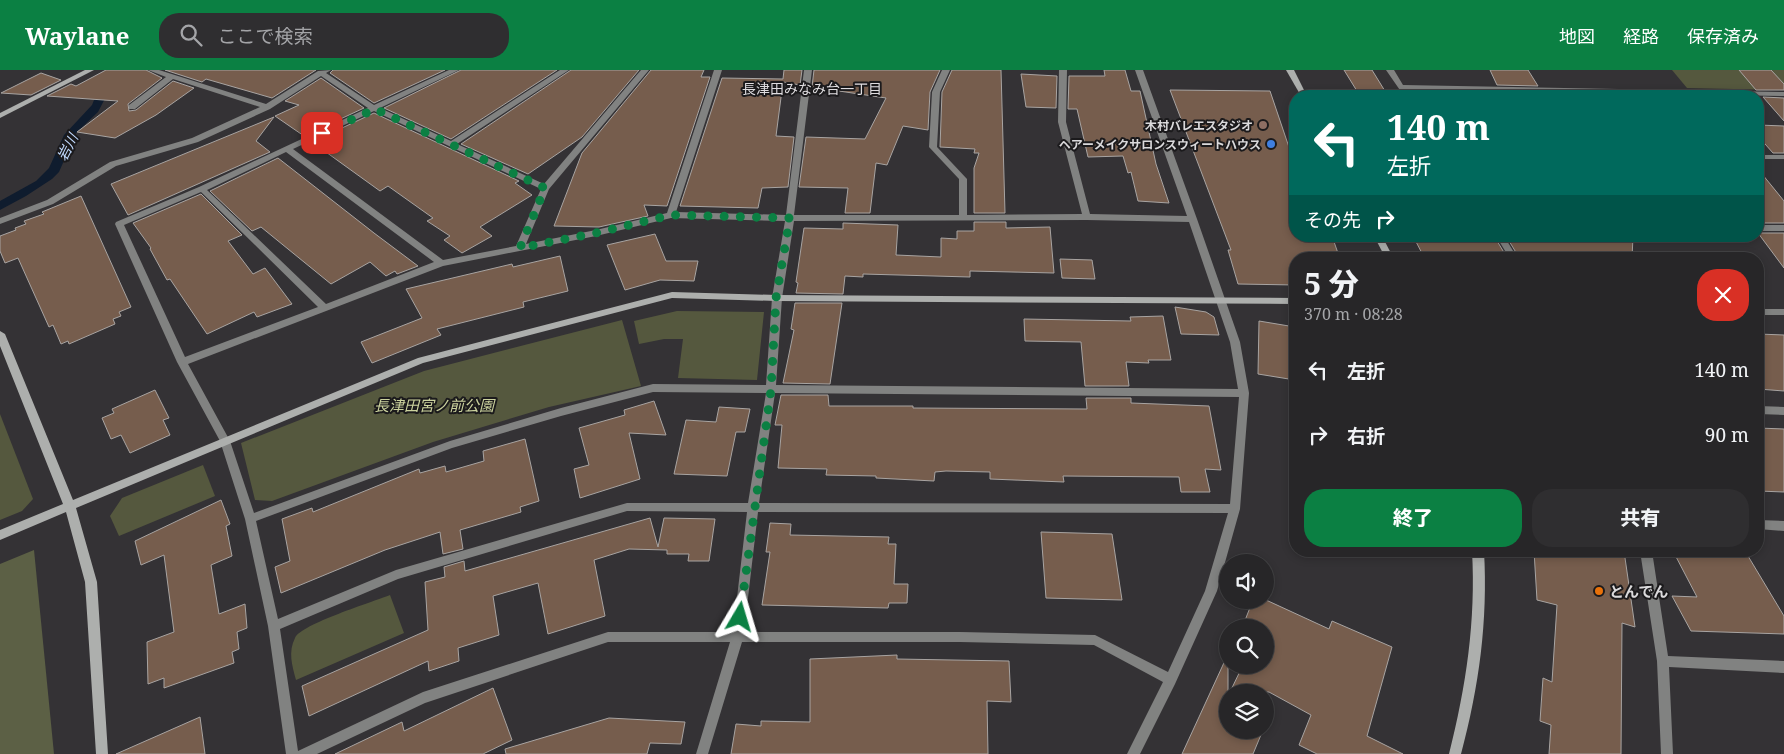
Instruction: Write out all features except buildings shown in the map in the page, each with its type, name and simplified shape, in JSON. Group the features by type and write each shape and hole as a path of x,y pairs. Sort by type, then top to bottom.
{"street":[{"path":"0,116 90,70"},
{"path":"152,70 267,107"},
{"path":"292,754 274,626 250,519 225,441 182,362 119,224 202,189 375,109 454,70"},
{"path":"450,145 565,70"},
{"path":"520,248 545,188 645,70"},
{"path":"671,215 718,70"},
{"path":"702,754 738,636 771,390 776,298 790,218 808,70"},
{"path":"946,70 936,92 933,147 963,179 963,217"},
{"path":"1063,70 1062,122 1087,217"},
{"path":"1133,754 1171,680 1211,591 1235,509 1244,393 1235,342 1194,220 1140,70"},
{"path":"1290,70 1301,90"},
{"path":"1390,70 1403,90"},
{"path":"0,221 50,202 113,164 195,140 267,107 324,72 375,109 545,188"},
{"path":"132,107 172,76"},
{"path":"1401,87 1565,90"},
{"path":"1764,94 1784,94"},
{"path":"287,149 441,263"},
{"path":"1764,156 1784,157"},
{"path":"202,189 325,308"},
{"path":"182,362 441,263 596,233 671,215 790,218 1087,217 1194,220"},
{"path":"1764,228 1784,228"},
{"path":"0,535 431,358 672,295 776,298 1289,302"},
{"path":"1764,312 1784,312"},
{"path":"0,334 70,507 92,582 102,754"},
{"path":"250,519 450,445 561,412 653,388 1244,393"},
{"path":"1764,410 1784,411"},
{"path":"274,626 396,575 627,507 1235,509"},
{"path":"1764,525 1784,526"},
{"path":"1455,754 1463,725 1476,645 1480,571 1479,557"},
{"path":"1647,557 1664,660 1667,754"},
{"path":"303,754 423,698 608,637 738,636 1095,640 1171,680"},
{"path":"1664,660 1784,667"}],"green space":[{"path":"1672,70 1784,70 1784,90 1687,88"},
{"path":"677,311 764,312 757,380 678,378 683,339 664,339 639,344 634,321"},
{"name":"長津田宮ノ前公園","path":"622,320 641,386 549,407 433,442 272,501 255,500 241,443 424,371"},
{"path":"0,414 33,499 22,511 0,520"},
{"path":"203,465 215,496 119,536 110,516 122,498"},
{"path":"34,550 54,754 0,754 0,564"},
{"path":"390,595 404,633 296,680 291,653 295,638 300,632 323,620"}],"water":[{"name":"岩川","path":"111,87 98,112 76,133 59,172 52,179 26,196 0,210 0,201 36,181 49,168 64,135 92,105 96,95"}],"place":[{"name":"木村バレエスタジオ","path":"1263,125"},
{"name":"ヘアーメイクサロンスウィートハウス","path":"1271,144"},
{"name":"とんでん","path":"1599,591"}],"district":[{"name":"長津田みなみ台一丁目","path":"812,88"}],"route":[{"path":"322,133 375,109 545,188 520,248 596,233 671,215 790,218 776,298 771,390 740,617"}]}
